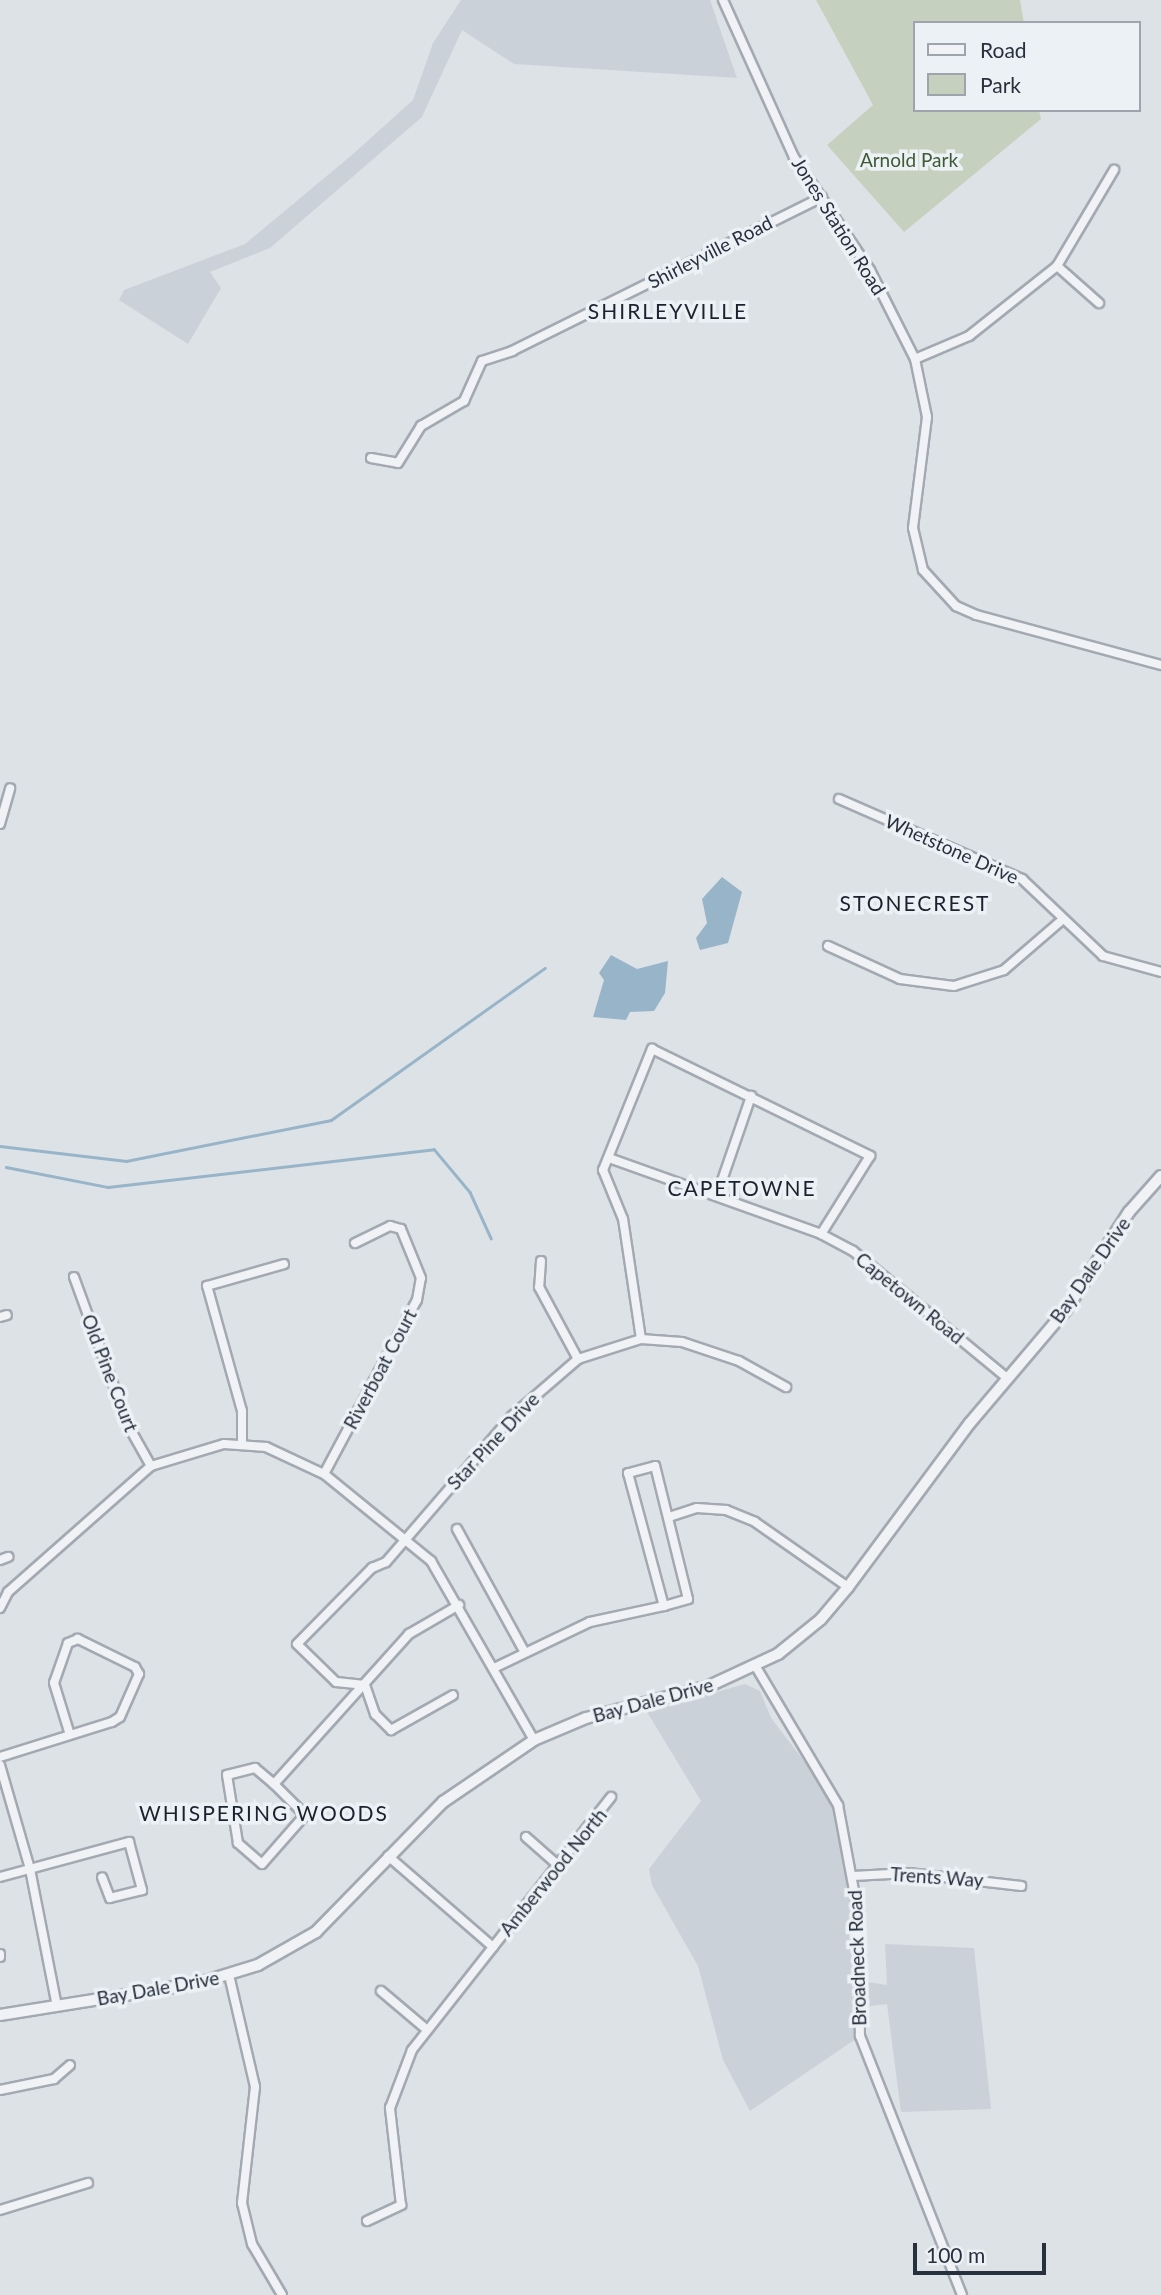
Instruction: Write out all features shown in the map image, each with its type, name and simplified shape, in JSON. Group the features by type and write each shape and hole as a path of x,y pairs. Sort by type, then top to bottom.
{"street":[{"name":"Jones Station Road","path":"723,0 794,157 870,270 915,359 927,417 916,551 939,592 956,607 1011,628 1116,649 1161,664"},
{"path":"915,359 969,336 1057,266 1114,170"},
{"name":"Shirleyville Road","path":"372,458 398,463 421,426 464,401 482,361 512,351 821,197"},
{"path":"1057,266 1099,303"},
{"path":"0,824 10,788"},
{"name":"Whetstone Drive","path":"839,799 1022,879 1062,920 1104,956 1161,972"},
{"path":"828,946 900,979 954,986 1004,970 1062,920"},
{"path":"641,1339 623,1219 605,1183 609,1158 652,1049 870,1156 821,1234"},
{"path":"717,1195 751,1096"},
{"name":"Capetown Road","path":"609,1158 821,1234 875,1266 1007,1378"},
{"name":"Bay Dale Drive","path":"0,2015 229,1975 258,1965 316,1931 443,1802 534,1740 586,1718 709,1686 756,1667 821,1619 848,1587 1007,1378 1066,1310 1121,1223 1161,1176"},
{"name":"Riverboat Court","path":"324,1474 405,1323 421,1278 401,1229 390,1226 355,1242"},
{"path":"541,1261 539,1287 578,1359"},
{"path":"242,1443 242,1410 207,1286 284,1264"},
{"name":"Old Pine Court","path":"74,1277 129,1427 151,1466"},
{"name":"Star Pine Drive","path":"365,1685 336,1682 297,1644 409,1538 512,1416 578,1359 641,1339 682,1342 740,1361 786,1387"},
{"path":"0,1608 4,1590 151,1466 198,1449 242,1443 288,1454 324,1474 409,1538 439,1571 534,1740"},
{"path":"494,1668 524,1651 590,1622 664,1606 688,1599 655,1466 628,1473 664,1606"},
{"path":"669,1517 697,1508 726,1510 755,1522 848,1587"},
{"path":"457,1529 524,1651"},
{"path":"274,1784 409,1634 459,1605"},
{"path":"0,1757 70,1735 120,1717 139,1674 135,1667 78,1639 68,1643 54,1683 70,1735"},
{"name":"Broadneck Road","path":"756,1667 838,1805 853,1877 860,2036 962,2295"},
{"path":"365,1685 375,1714 391,1730 453,1695"},
{"path":"0,1765 30,1869 57,2006"},
{"path":"255,1768 274,1784 305,1815 262,1864 238,1843 227,1775 255,1768"},
{"name":"Amberwood North","path":"367,2221 401,2205 390,2109 403,2067 426,2029 560,1867 611,1797"},
{"path":"526,1837 560,1867"},
{"path":"0,1877 129,1842 142,1890 110,1898 102,1877"},
{"path":"388,1856 493,1947"},
{"name":"Trents Way","path":"853,1877 909,1872 1021,1885"},
{"path":"229,1975 255,2087 242,2203 252,2244 282,2295"},
{"path":"381,1991 426,2029"},
{"path":"0,2091 40,2084 70,2065"},
{"path":"0,2210 88,2183"}],"shaded area":[{"path":"461,0 710,0 737,78 514,64 462,30 422,117 270,248 210,272 221,288 188,344 119,300 124,290 245,244 353,154 413,100 433,43"},
{"path":"745,1684 760,1691 771,1718 838,1805 853,1876 860,2036 750,2111 723,2060 698,1966 652,1885 649,1869 701,1801 647,1712"},
{"path":"885,1944 974,1948 991,2109 901,2112 887,2004 870,2006 867,1982 887,1985"}],"green space":[{"name":"Arnold Park","path":"816,0 1020,0 1024,21 912,21 912,112 1039,112 1041,119 904,232 827,145 873,105"}],"water":[{"path":"722,877 742,892 728,943 700,950 696,938 707,923 702,899"},
{"path":"611,955 637,969 668,961 665,993 654,1011 630,1012 626,1020 593,1017 604,980 599,973"}],"waterway":[{"path":"0,1146 126,1161 331,1120 545,968"},
{"path":"6,1167 108,1187 434,1149 470,1192 491,1238"}],"district":[{"name":"SHIRLEYVILLE","path":"668,311"},
{"name":"STONECREST","path":"915,903"},
{"name":"CAPETOWNE","path":"742,1188"},
{"name":"WHISPERING WOODS","path":"264,1813"}]}
